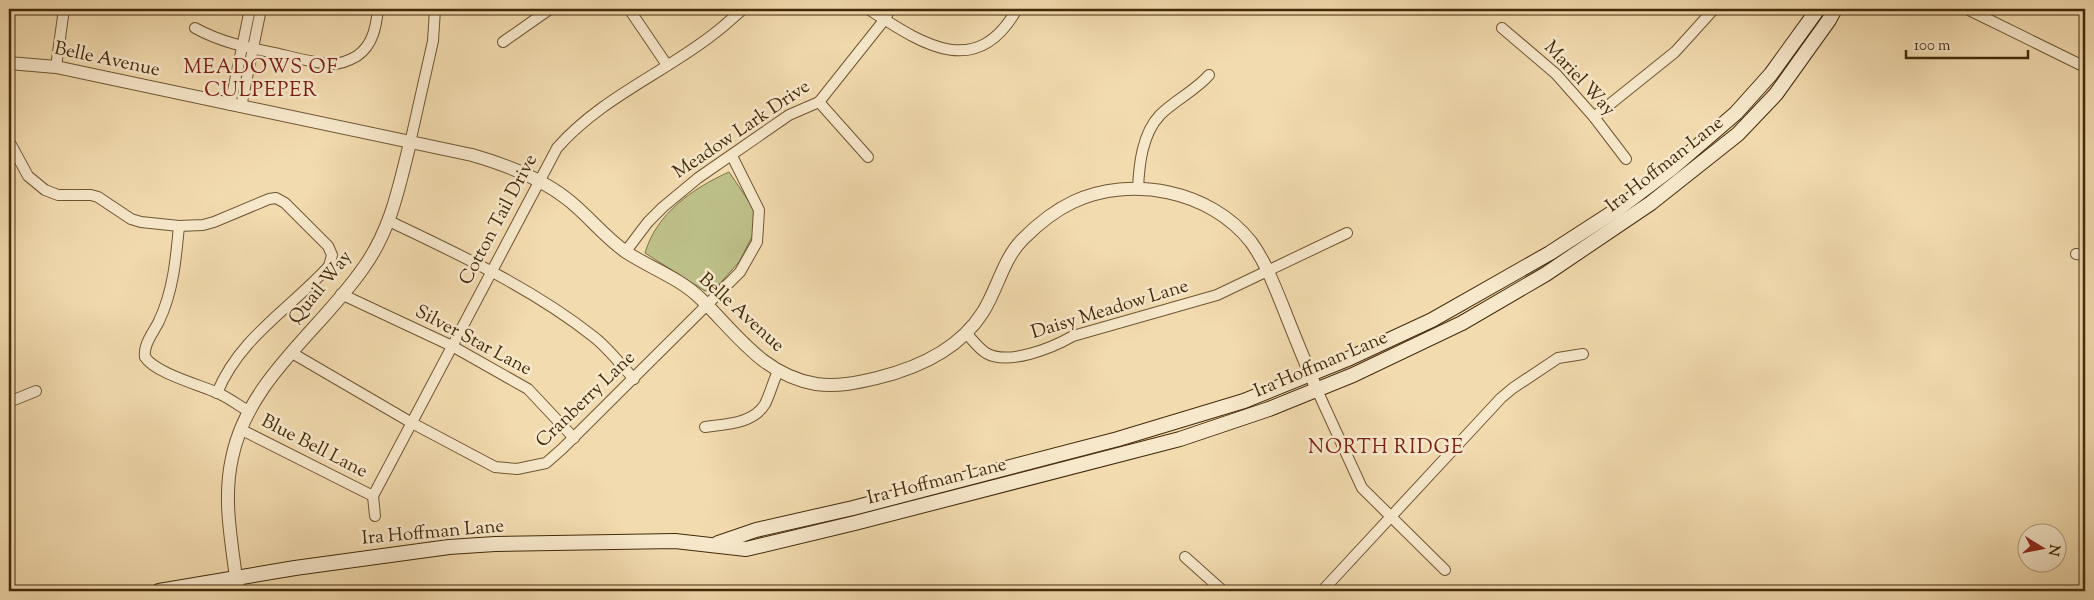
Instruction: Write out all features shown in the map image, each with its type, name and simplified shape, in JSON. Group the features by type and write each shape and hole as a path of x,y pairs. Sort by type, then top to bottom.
{"main road":[{"name":"Ira Hoffman Lane","path":"712,545 756,530 853,508 1118,439 1244,401 1350,358 1432,320 1550,253 1632,199 1671,169 1736,113 1771,74 1818,9"},
{"name":"Ira Hoffman Lane","path":"159,591 238,585 412,550 495,544 675,541 746,548 855,523 1180,439 1269,408 1352,375 1462,323 1546,274 1651,203 1738,134 1776,94 1835,9"}],"street":[{"path":"56,68 64,9"},
{"path":"248,47 250,9"},
{"path":"235,106 248,47 261,9"},
{"path":"195,28 221,40 332,64 347,61 357,56 369,44 373,36 378,9"},
{"name":"Quail Way","path":"238,585 227,498 232,458 240,429 257,396 364,267 389,222 396,202 433,40 435,9"},
{"path":"503,42 550,9"},
{"path":"628,9 667,65"},
{"name":"Cotton Tail Drive","path":"373,496 557,148 573,130 598,109 711,36 743,9"},
{"path":"868,9 928,43 951,50 979,48 992,40 1010,22 1017,9"},
{"name":"Meadow Lark Drive","path":"626,252 648,222 698,178 789,115 819,102 885,19 890,9"},
{"path":"1594,117 1675,52 1714,9"},
{"path":"1967,9 2085,67"},
{"name":"Mariel Way","path":"1502,28 1556,74 1594,117 1626,159"},
{"name":"Belle Avenue","path":"9,62 56,68 495,161 539,181 570,201 601,232 626,252 683,285 707,306 747,348 778,371 796,379 820,384 854,383 903,371 923,363 944,351 966,333 984,310 1014,249 1045,219 1072,203 1104,192 1138,189 1179,194 1198,202 1222,216 1249,240 1268,272 1358,482 1445,570"},
{"path":"1138,189 1139,168 1146,139 1159,116 1201,84 1209,75"},
{"path":"819,102 868,157"},
{"path":"9,141 28,176 45,190 58,195 91,195 98,197 136,221 179,226 203,225 270,198 276,198 285,203 328,246 332,255 327,268 241,351 224,377 218,393"},
{"name":"Cranberry Lane","path":"292,353 412,423 495,467 518,469 546,463 634,379 740,272 758,242 759,210 732,156"},
{"path":"389,222 492,271 556,309 596,339 634,379"},
{"path":"179,226 168,300 145,348 145,357 151,364 179,378 218,393 248,412"},
{"name":"Daisy Meadow Lane","path":"966,333 986,353 1004,358 1054,347 1073,336 1217,295 1348,233"},
{"name":"Silver Star Lane","path":"342,294 452,346 528,389 574,438"},
{"path":"1322,591 1507,392 1558,358 1583,354"},
{"path":"705,428 738,422 754,416 764,405 778,371"},
{"path":"9,402 36,391"},
{"name":"Blue Bell Lane","path":"240,429 373,496"},
{"path":"373,496 375,516"},
{"path":"1185,557 1223,591"}],"green space":[{"path":"729,172 754,209 754,233 739,262 714,290 705,291 645,253 650,239 667,214 690,194"}],"district":[{"name":"MEADOWS OF CULPEPER","path":"261,80"},
{"name":"NORTH RIDGE","path":"1386,448"}]}
